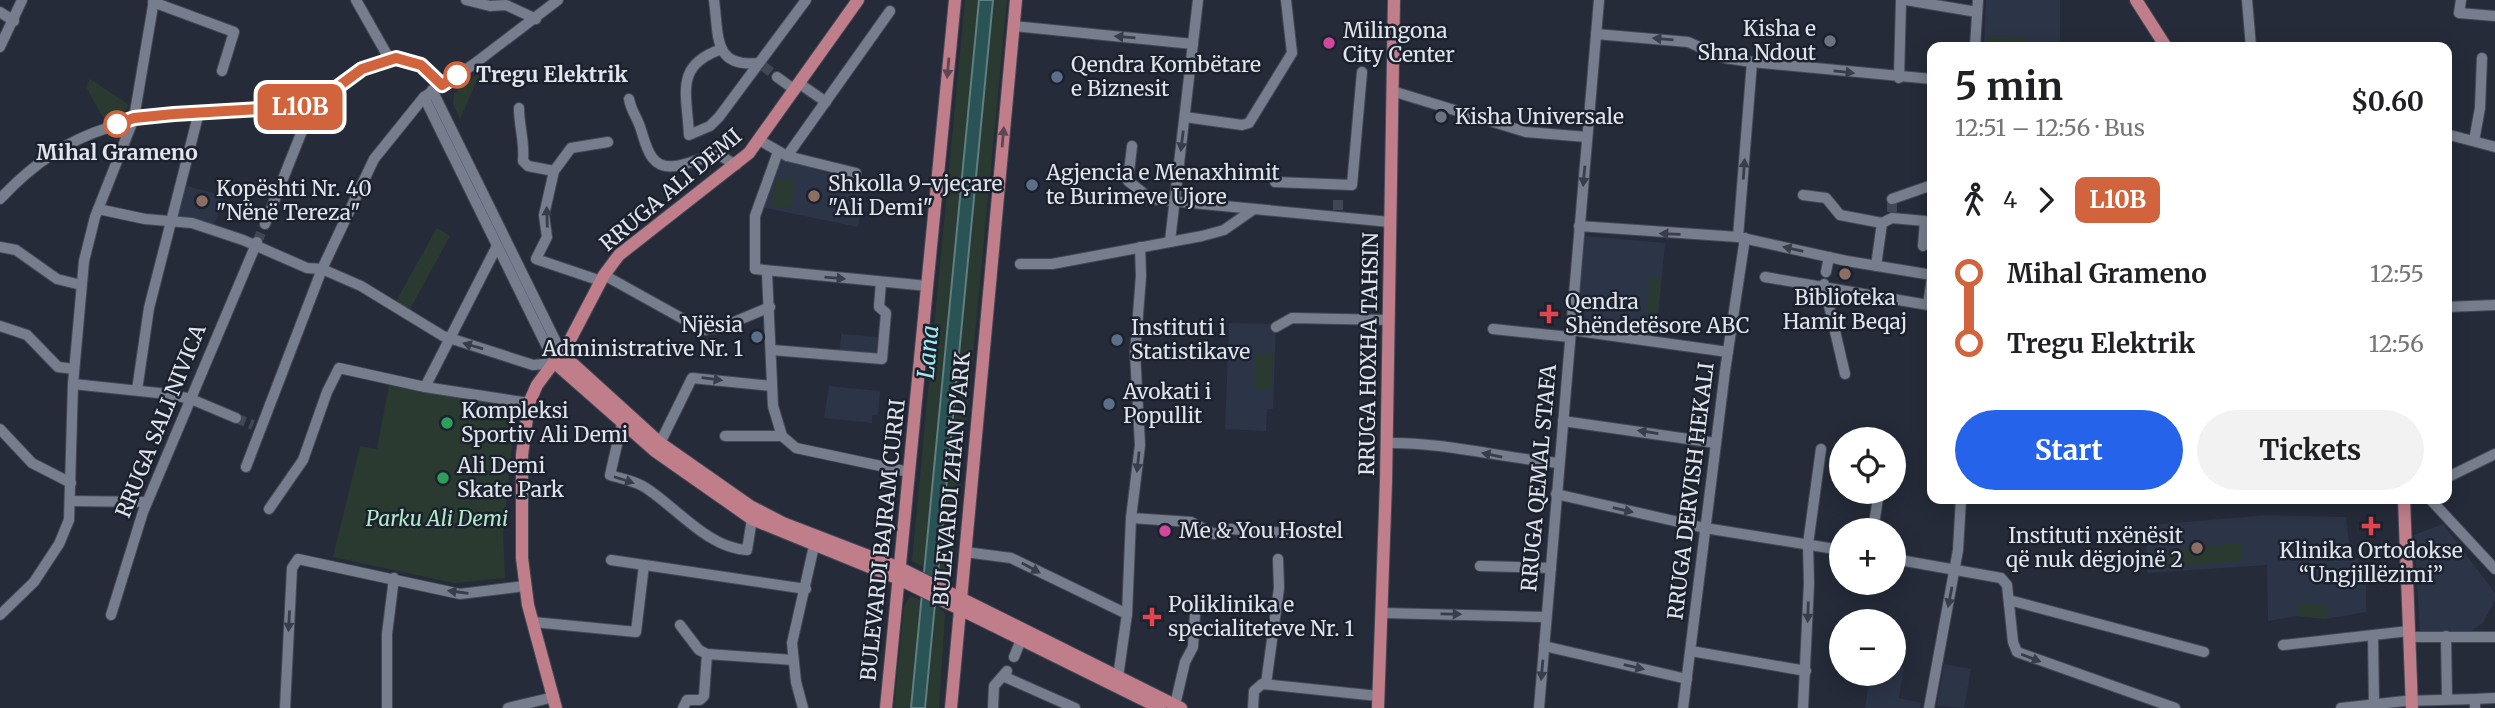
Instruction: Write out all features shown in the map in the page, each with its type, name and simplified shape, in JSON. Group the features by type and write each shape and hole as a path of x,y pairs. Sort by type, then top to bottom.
{"main road":[{"name":"RRUGA ALI DEMI","path":"555,702 525,586 520,541 524,420 529,403 537,385 558,358 619,255 650,228 736,165 760,140 858,0"},
{"name":"BULEVARDI BAJRAM CURRI","path":"886,708 954,0"},
{"path":"1013,26 1016,0"},
{"name":"RRUGA HOXHA TAHSIN","path":"1378,702 1387,443 1394,0"},
{"path":"2137,0 2163,42"},
{"name":"BULEVARDI ZHAN D'ARK","path":"951,708 1013,26"},
{"path":"558,358 622,423 685,475 752,519 814,546 900,573"},
{"path":"558,358 660,443 750,506 900,573 1178,707"},
{"path":"2404,504 2412,704"},
{"path":"960,604 1141,704 1160,708"}],"street":[{"path":"0,47 22,0"},
{"path":"356,0 390,60"},
{"path":"467,0 490,6 506,5 536,19"},
{"path":"246,467 256,426 322,269 370,166 433,91 536,19 558,0"},
{"path":"714,0 722,49 733,63 761,65"},
{"path":"722,49 696,60 686,78 689,135 710,126 719,117 761,65 806,0"},
{"path":"1170,241 1198,0"},
{"path":"1185,117 1242,125 1249,123 1292,53 1286,0"},
{"name":"RRUGA QEMAL STAFA","path":"1539,708 1599,0"},
{"path":"1899,78 1901,0"},
{"path":"1906,0 1977,12"},
{"path":"1975,42 1978,0"},
{"path":"2247,0 2251,42"},
{"path":"2461,0 2459,13 2495,16"},
{"path":"0,615 28,589 55,551 66,527 71,500 73,384 81,285 98,209 134,118 154,1 234,32 222,71"},
{"path":"890,11 826,102 783,154 760,198 753,233 755,270 928,286"},
{"path":"0,12 14,21"},
{"path":"1013,26 1193,44"},
{"path":"1596,34 1688,42 1726,58 1752,62 1927,79"},
{"path":"265,224 312,106 362,69 401,57 415,61 433,91 558,358"},
{"path":"2474,141 2480,108 2482,58"},
{"name":"RRUGA DERVISH HEKALI","path":"1683,708 1742,238 1752,62"},
{"path":"1275,183 1338,191 1352,185 1362,72"},
{"path":"777,76 826,102"},
{"path":"433,91 497,246 558,358"},
{"path":"1392,91 1525,132 1587,137"},
{"path":"629,99 631,114 639,121 647,150 658,162 674,166 719,155 736,165"},
{"path":"0,199 31,168 61,148 93,131 134,118 312,106"},
{"path":"519,108 519,129 524,142 523,161 528,166 554,171"},
{"path":"137,390 149,308 199,112"},
{"path":"2452,136 2495,147"},
{"path":"760,140 783,154 856,173"},
{"path":"608,142 571,148 554,171 544,215 547,237 536,259 556,267 603,278 704,330 722,327 770,307"},
{"path":"1132,146 1130,185 1151,199 1338,214 1390,222"},
{"path":"1892,199 1927,187"},
{"path":"1803,195 1826,198 1840,215 1925,221 1923,246"},
{"path":"98,209 145,219 192,223 256,244 307,268 322,269 368,289 425,327 450,339 533,365 558,358"},
{"path":"1020,264 1052,264 1224,230 1254,209"},
{"path":"1876,266 1888,218"},
{"path":"1580,226 1742,238 1927,275"},
{"name":"RRUGA SALI NIVICA","path":"111,615 147,502 256,244"},
{"path":"425,387 497,246"},
{"path":"0,247 16,250 57,279 81,285"},
{"path":"1118,677 1127,614 1131,517 1140,445 1135,353 1141,276 1140,247"},
{"path":"1826,272 1829,257"},
{"path":"767,273 773,406 782,436 790,445 909,472"},
{"path":"1765,277 1927,305"},
{"path":"772,350 882,359 886,313 879,307 881,282"},
{"path":"1824,286 1845,374"},
{"path":"2452,307 2495,305"},
{"path":"1276,327 1292,318 1389,320"},
{"path":"0,326 27,335 58,367 74,369"},
{"path":"1493,329 1570,334 1728,352"},
{"path":"269,509 303,460 327,392 339,368 425,387 529,403"},
{"path":"660,443 692,378 772,386"},
{"path":"73,384 137,390 191,399 236,418"},
{"path":"1563,421 1716,443"},
{"path":"622,423 610,475 643,486 691,523 733,548 747,550 752,519"},
{"path":"0,429 32,463 71,483"},
{"path":"725,436 782,436"},
{"path":"1387,443 1436,445 1508,458 1559,463"},
{"path":"1803,708 1808,544 1821,449"},
{"path":"2452,475 2495,454"},
{"path":"1556,494 1705,528 1829,548"},
{"path":"71,500 147,502"},
{"path":"1929,708 1955,570 1961,504"},
{"path":"2435,504 2495,569"},
{"path":"1131,517 1191,522 1214,534 1230,529 1289,533"},
{"path":"803,708 792,643 814,546"},
{"path":"965,552 1011,558 1127,614"},
{"path":"285,708 294,564 304,558 460,594 525,586"},
{"path":"1266,684 1279,587 1278,559"},
{"path":"611,560 806,589"},
{"path":"1906,561 2001,579 2007,585 2013,642 2017,652 2175,708"},
{"path":"533,622 636,632 644,565"},
{"path":"1480,566 1551,568"},
{"path":"387,708 387,635 394,578"},
{"path":"2009,600 2204,652"},
{"path":"1382,612 1546,617"},
{"path":"1178,707 1185,662 1193,648 1195,614"},
{"path":"680,625 699,650 707,654 793,660"},
{"path":"2283,645 2410,634 2495,637"},
{"path":"2373,636 2374,704"},
{"path":"2446,636 2447,699"},
{"path":"1014,657 1021,640"},
{"path":"1544,646 1687,679"},
{"path":"1691,651 1806,671"},
{"path":"683,708 688,701 700,700 704,696 707,654"},
{"path":"993,708 994,686 1006,673 1068,707"},
{"path":"1253,708 1257,686 1266,684 1378,702"},
{"path":"2341,708 2447,699 2475,703 2495,698"},
{"path":"508,708 555,702"}],"shaded area":[{"path":"979,0 993,0 925,708 911,708"},
{"path":"1986,0 2060,0 2060,42 1984,42"},
{"name":"Shkolla 9-vjeçare \"Ali Demi\"","path":"778,158 864,184 858,227 761,207"},
{"name":"Kopështi Nr. 40 \"Nënë Tereza\"","path":"184,185 224,196 214,225 177,217"},
{"path":"1585,236 1665,243 1656,339 1576,327"},
{"path":"1229,323 1276,324 1273,409 1267,409 1266,431 1225,429"},
{"path":"841,334 878,337 877,353 840,350"},
{"path":"829,386 880,391 878,415 872,415 872,423 824,418"},
{"path":"2267,515 2346,517 2351,559 2358,559 2366,581 2366,612 2326,619 2297,616 2268,621 2267,565 2147,573 2146,530 2151,525"},
{"path":"2443,524 2495,593 2495,600 2483,623 2471,631 2420,632 2414,535"},
{"path":"1944,664 1971,669 1964,708 1937,706"},
{"path":"1868,686 1901,686 1899,698 1921,703 1920,708 1865,708"}],"green space":[{"path":"965,0 979,0 924,567 912,561"},
{"path":"993,0 1007,0 952,573 946,578 937,573"},
{"path":"1989,36 2026,38 2026,42 1988,42"},
{"path":"481,71 460,119 453,104 454,94"},
{"path":"90,79 129,105 121,117 111,122 103,117 86,87"},
{"path":"776,178 795,181 791,208 772,206"},
{"path":"437,228 450,236 409,311 396,301"},
{"path":"1650,278 1661,279 1655,338 1629,334 1630,320 1646,321"},
{"path":"1256,353 1273,353 1272,389 1254,389"},
{"name":"Parku Ali Demi","path":"389,385 516,407 503,534 505,578 454,583 333,557 360,446 377,449"},
{"path":"2241,543 2242,561 2154,569 2153,550"},
{"path":"910,596 922,601 911,708 894,708 904,607"},
{"path":"2298,602 2328,606 2326,619 2297,616"},
{"path":"935,606 945,613 939,708 925,708"}],"tunnel":[{"path":"763,66 777,77"},
{"path":"1338,196 1338,210"},
{"path":"1892,199 1892,212"},
{"path":"257,242 265,224"},
{"path":"236,418 253,425"}],"bus line":[{"name":"L10B","path":"117,124 134,118 174,114 312,106 362,69 401,57 421,65 442,85 457,75"}],"place":[{"name":"Kisha e Shna Ndout","path":"1830,41"},
{"name":"Milingona City Center","path":"1329,43"},
{"name":"Tregu Elektrik","path":"457,75"},
{"name":"Qendra Kombëtare e Biznesit","path":"1057,77"},
{"name":"Kisha Universale","path":"1441,117"},
{"name":"Mihal Grameno","path":"117,124"},
{"name":"Agjencia e Menaxhimit te Burimeve Ujore","path":"1032,185"},
{"name":"Shkolla 9-vjeçare \"Ali Demi\"","path":"814,196"},
{"name":"Kopështi Nr. 40 \"Nënë Tereza\"","path":"202,201"},
{"name":"Biblioteka Hamit Beqaj","path":"1845,274"},
{"name":"Qendra Shëndetësore ABC","path":"1549,314"},
{"name":"Njësia Administrative Nr. 1","path":"757,337"},
{"name":"Instituti i Statistikave","path":"1117,340"},
{"name":"Avokati i Popullit","path":"1109,404"},
{"name":"Kompleksi Sportiv Ali Demi","path":"447,423"},
{"name":"Ali Demi Skate Park","path":"443,478"},
{"name":"Klinika Ortodokse “Ungjillëzimi”","path":"2371,526"},
{"name":"Me & You Hostel","path":"1165,531"},
{"name":"Instituti nxënësit që nuk dëgjojnë 2","path":"2197,548"},
{"name":"Poliklinika e specialiteteve Nr. 1","path":"1152,617"}],"water label":[{"name":"Lana","path":"928,352"}]}
